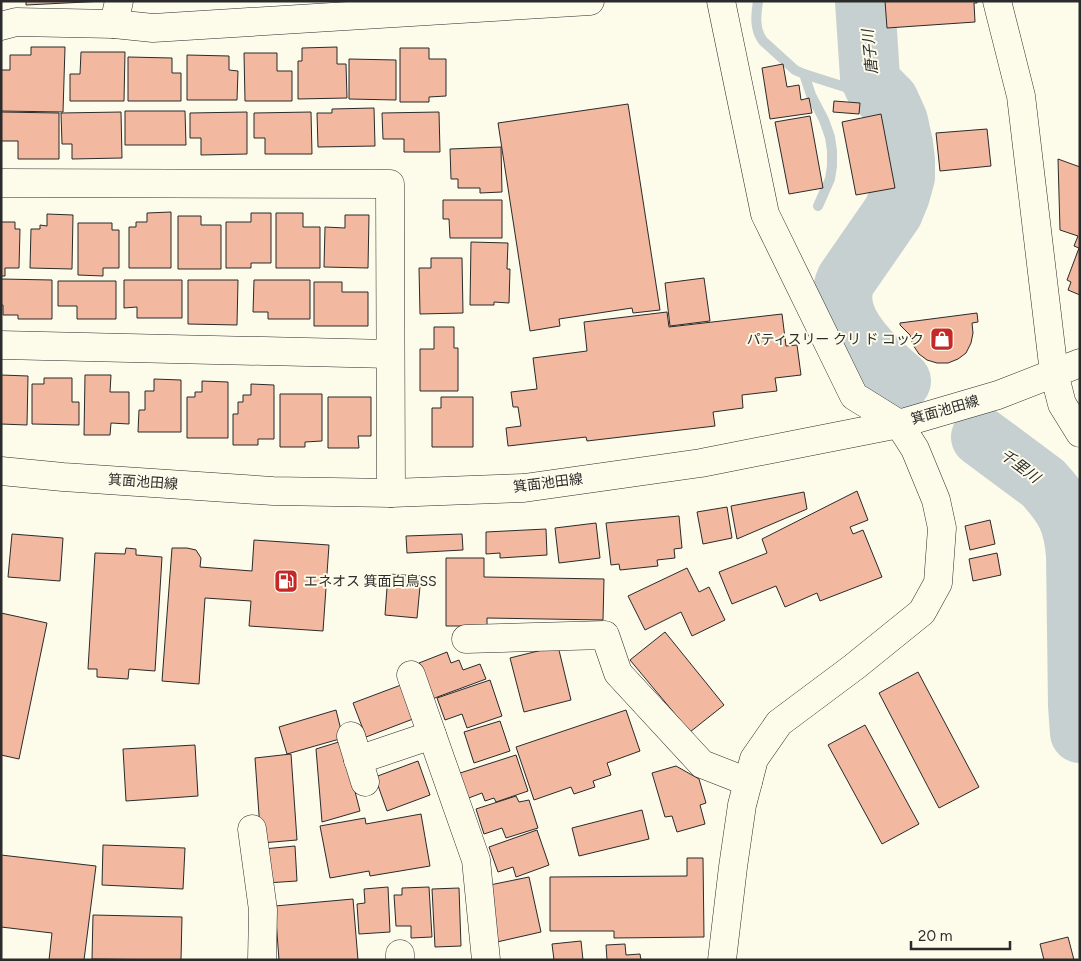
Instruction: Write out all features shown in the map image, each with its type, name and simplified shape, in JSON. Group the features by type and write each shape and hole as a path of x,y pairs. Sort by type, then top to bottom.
{"street":[{"path":"1,26 16,22 116,12 153,28 590,1"},
{"path":"721,1 764,214 854,396 899,424 915,449 936,500 942,528 938,584 922,612 779,724 754,759 740,814 722,960"},
{"path":"997,1 1021,96 1054,374 1062,404 1080,434"},
{"path":"1,182 390,184 391,492"},
{"path":"1,345 390,354"},
{"name":"箕面池田線","path":"1,471 273,491 391,492 524,488 701,463 899,424 998,395 1080,363"},
{"path":"466,639 605,635 618,673 702,764 748,782"},
{"path":"412,675 476,860 486,960"},
{"path":"358,759 432,735"},
{"path":"252,829 263,910 262,960"}],"building":[{"path":"26,1 105,1 26,5"},
{"path":"885,1 977,1 977,3 974,3 975,22 887,28"},
{"path":"31,47 65,47 63,112 1,111 1,70 10,70 10,55 31,55"},
{"path":"337,47 337,64 346,64 347,98 298,99 298,61 302,61 302,48"},
{"path":"400,48 429,48 429,59 446,59 446,96 429,97 429,102 400,102"},
{"path":"81,52 125,52 124,101 70,101 70,74 80,74"},
{"path":"244,53 277,53 277,71 292,71 292,101 245,101"},
{"path":"187,55 229,56 229,70 238,71 237,100 187,100"},
{"path":"128,57 172,58 172,73 181,73 181,101 128,101"},
{"path":"349,59 396,60 396,100 349,99"},
{"path":"783,64 787,87 799,85 801,100 809,98 812,113 770,119 762,68"},
{"path":"834,101 860,103 859,114 833,112"},
{"path":"628,104 660,310 633,313 632,308 559,319 560,326 530,331 498,123"},
{"path":"374,108 375,146 318,147 317,113 332,113 332,109"},
{"path":"125,111 185,111 186,145 125,145"},
{"path":"1,112 59,113 59,159 18,159 18,141 1,141"},
{"path":"121,112 122,158 72,159 72,144 62,144 61,113"},
{"path":"247,112 247,154 201,155 201,138 190,138 190,113"},
{"path":"311,112 312,154 265,154 265,138 254,138 254,113"},
{"path":"439,112 440,152 404,152 404,139 383,139 382,113"},
{"path":"881,114 895,188 856,195 842,122"},
{"path":"810,116 823,188 789,194 775,122"},
{"path":"987,129 991,166 940,171 936,133"},
{"path":"501,147 502,192 480,193 480,188 458,188 458,179 451,179 450,149"},
{"path":"1058,159 1080,167 1080,295 1068,290 1071,282 1067,280 1079,248 1074,246 1078,236 1060,230"},
{"path":"443,200 502,200 502,238 450,238 449,219 443,219"},
{"path":"171,212 171,268 129,268 129,227 136,227 136,222 147,222 147,213"},
{"path":"251,213 271,213 271,263 251,263 251,268 226,268 226,222 251,222"},
{"path":"276,213 303,213 303,227 320,227 320,268 276,268"},
{"path":"47,214 73,215 72,269 30,268 31,229 40,229 40,225 47,226"},
{"path":"345,215 369,215 368,268 324,267 325,227 345,228"},
{"path":"178,216 201,216 201,225 221,225 221,269 178,269"},
{"path":"1,222 15,222 15,229 20,229 19,268 5,268 5,276 1,276"},
{"path":"78,223 112,223 112,230 119,230 119,268 103,268 103,276 78,275"},
{"path":"471,242 508,243 507,269 510,269 509,303 494,302 494,305 470,305"},
{"path":"431,258 462,258 463,313 420,314 419,268 431,268"},
{"path":"704,278 710,321 670,326 665,283"},
{"path":"1,279 52,280 52,319 18,319 18,315 3,315"},
{"path":"124,280 182,280 182,318 137,318 137,307 124,308"},
{"path":"188,280 238,280 237,325 188,324"},
{"path":"254,280 310,280 310,319 268,319 268,312 253,312"},
{"path":"58,281 116,281 116,319 77,319 77,306 58,306"},
{"path":"314,282 342,282 342,292 368,292 368,326 314,326"},
{"path":"667,312 669,327 782,314 786,346 797,345 801,375 775,378 777,391 742,395 743,408 713,412 715,426 587,441 586,437 508,446 506,428 521,426 518,407 513,407 511,392 537,389 533,358 587,351 584,322"},
{"name":"パティスリー クリ ド コック","path":"977,313 978,322 972,323 971,343 966,353 948,363 937,363 927,360 919,354 913,345 910,335 900,325 900,323"},
{"path":"434,327 454,327 454,348 458,348 458,391 420,391 420,349 434,349"},
{"path":"1,375 28,376 27,425 1,424"},
{"path":"85,375 111,375 110,392 129,392 129,424 111,423 110,435 84,435"},
{"path":"44,378 72,378 72,402 79,402 79,425 32,424 32,384 44,384"},
{"path":"154,379 181,380 181,432 138,432 139,410 145,410 145,391 154,391"},
{"path":"202,381 228,382 228,438 187,438 187,397 195,397 195,392 202,392"},
{"path":"251,384 274,385 274,439 258,439 258,445 233,445 233,414 238,414 238,402 243,402 243,395 251,395"},
{"path":"280,394 322,394 322,441 305,442 305,447 280,447"},
{"path":"328,397 371,397 371,436 358,436 359,448 328,448"},
{"path":"441,397 473,397 473,447 432,447 432,408 441,408"},
{"path":"857,491 868,520 850,527 853,534 863,530 882,577 820,601 817,593 785,607 776,586 732,604 719,572 767,553 762,539"},
{"path":"804,492 807,509 737,539 731,506"},
{"path":"727,507 732,538 703,544 697,512"},
{"path":"679,516 682,548 674,549 675,558 657,560 658,566 620,570 619,564 611,565 606,523"},
{"path":"990,520 995,544 970,550 965,526"},
{"path":"596,523 600,558 559,563 555,528"},
{"path":"546,529 547,555 500,558 500,553 486,554 486,532"},
{"path":"12,534 63,538 60,581 8,577"},
{"path":"462,534 463,550 407,553 406,536"},
{"path":"254,540 329,545 323,631 249,626 251,601 205,598 199,684 162,681 172,548 196,550 201,558 200,567 252,571"},
{"path":"126,548 136,549 136,555 162,557 155,671 129,669 128,679 97,677 97,669 88,669 95,553 125,554"},
{"path":"997,553 1001,575 973,581 969,559"},
{"path":"446,558 484,558 484,577 604,579 603,620 487,618 487,626 446,626"},
{"path":"687,568 699,592 709,587 725,620 692,636 681,612 645,630 628,596"},
{"path":"388,574 421,576 417,618 385,615"},
{"path":"1,613 47,623 19,759 1,755"},
{"path":"665,632 724,705 690,732 630,660"},
{"path":"558,646 571,700 524,712 510,658"},
{"path":"447,652 451,663 459,660 463,670 480,664 486,679 432,699 419,663"},
{"path":"918,672 979,787 939,808 879,693"},
{"path":"490,680 502,716 467,728 462,714 445,720 437,698"},
{"path":"401,685 413,719 366,737 353,703"},
{"path":"336,710 343,738 287,754 279,727"},
{"path":"626,710 640,751 607,763 611,775 593,781 595,787 574,794 571,787 534,800 516,747"},
{"path":"500,721 510,751 474,763 464,732"},
{"path":"865,725 919,824 882,844 828,745"},
{"path":"342,741 360,811 322,822 316,749"},
{"path":"195,745 198,796 126,801 123,749"},
{"path":"291,754 297,840 261,843 255,758"},
{"path":"516,755 528,791 496,802 494,798 485,801 482,793 466,799 457,774"},
{"path":"418,761 430,795 387,811 375,777"},
{"path":"676,766 699,779 706,803 700,805 705,824 677,832 672,816 665,817 652,773"},
{"path":"516,796 519,802 529,800 538,828 506,838 502,828 484,834 476,809"},
{"path":"642,810 649,839 579,856 572,828"},
{"path":"421,814 430,866 370,876 369,871 330,878 320,826 365,818 366,824"},
{"path":"537,830 549,865 516,877 513,867 498,872 489,847"},
{"path":"103,845 185,848 183,889 102,885"},
{"path":"295,846 297,881 266,883 263,849"},
{"path":"1,855 96,866 84,960 49,960 52,933 1,927"},
{"path":"687,858 703,858 704,937 614,938 614,931 550,931 550,877 687,876"},
{"path":"529,877 541,932 497,942 485,886"},
{"path":"388,887 390,932 359,934 357,904 365,903 364,889"},
{"path":"429,887 432,937 411,938 411,926 396,926 394,895 402,895 402,888"},
{"path":"459,888 461,946 435,947 432,889"},
{"path":"353,899 358,960 279,960 275,906"},
{"path":"93,915 182,917 181,960 92,959"},
{"path":"1068,937 1074,960 1044,960 1040,944"},
{"path":"581,941 583,960 554,960 552,944"},
{"path":"625,944 626,955 640,954 641,960 607,960 606,945"}],"waterway":[{"path":"758,1 756,22 760,36 795,70 889,101"},
{"name":"唐子川","path":"865,1 870,77 874,86 889,101 898,121 903,144 905,177 893,212 846,280 842,294 844,309 849,323 857,336 879,361 901,381"},
{"path":"804,74 811,95 824,120 830,137 832,151 830,179 818,206"},
{"name":"千里川","path":"981,437 1043,483 1063,508 1070,524 1076,555 1080,733"}],"place":[{"name":"パティスリー クリ ド コック","path":"942,339"},
{"name":"エネオス 箕面白鳥SS","path":"286,581"}]}
